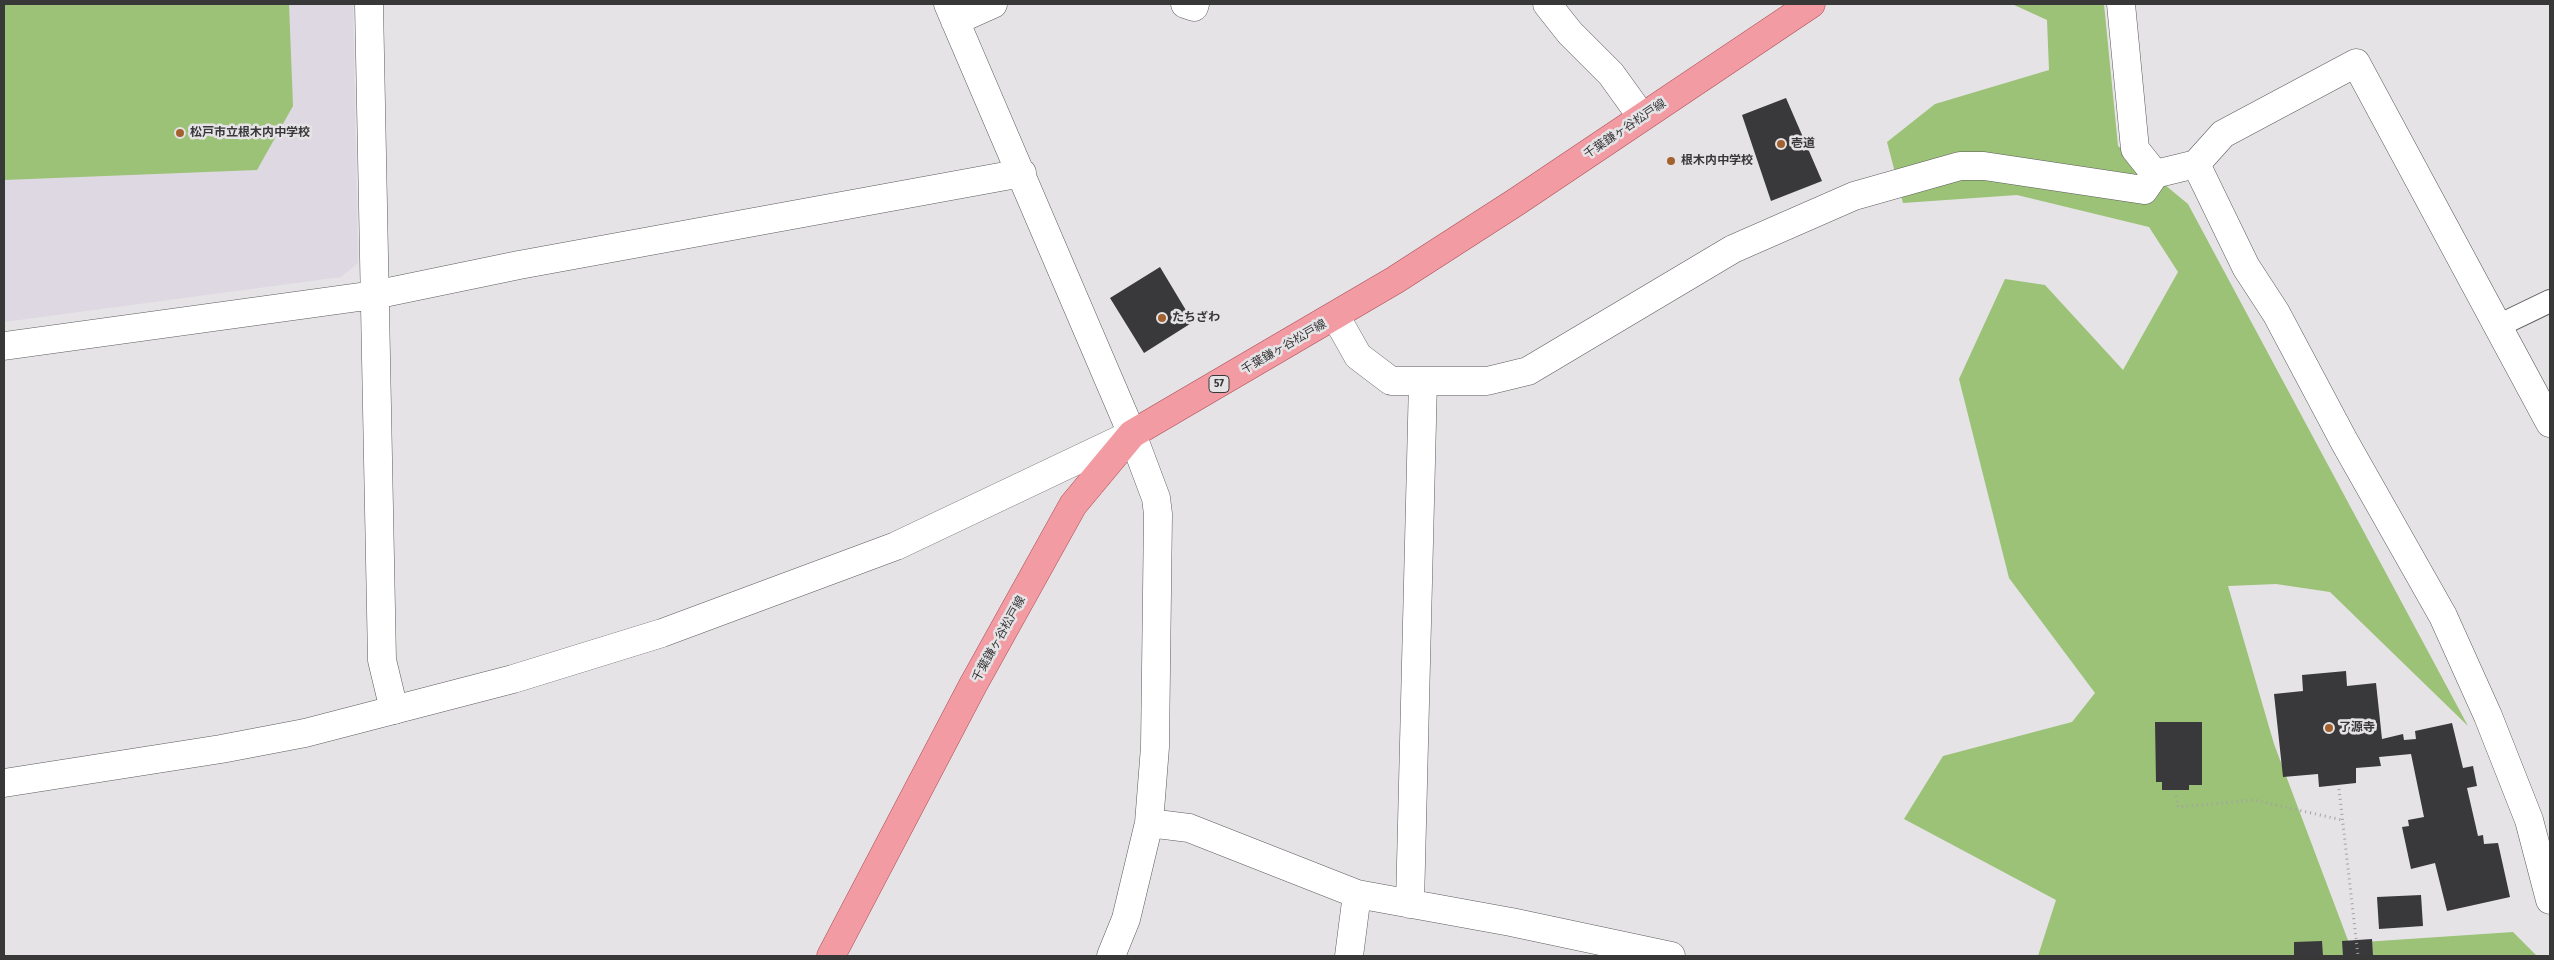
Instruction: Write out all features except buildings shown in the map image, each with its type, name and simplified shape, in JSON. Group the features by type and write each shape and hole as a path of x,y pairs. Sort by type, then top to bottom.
{"main road":[{"name":"千葉鎌ヶ谷松戸線","path":"831,956 973,685 1073,504 1132,434 1336,317 1516,202 1811,4"}],"street":[{"path":"369,4 382,660 394,710"},
{"path":"993,4 951,12 1022,173 1132,434 1156,498 1158,514 1155,747 1149,823 1126,919 1111,956"},
{"path":"1185,4 1194,7 1195,4"},
{"path":"1547,4 1570,33 1611,74 1642,117"},
{"path":"2121,4 2135,149 2155,174"},
{"path":"1336,317 1358,356 1391,381 1487,381 1528,371 1733,249 1854,196 1960,166 1984,166 2144,190 2155,174 2196,164 2223,134 2356,63 2550,423"},
{"path":"2196,164 2246,267 2276,313 2344,441 2443,616 2488,716 2529,820 2550,900"},
{"path":"4,346 374,295 519,265 1022,173"},
{"path":"1410,904 1423,381"},
{"path":"4,783 222,750 304,733 513,679 662,633 896,546 1132,434"},
{"path":"1149,823 1189,828 1357,894 1511,922 1672,956"},
{"path":"1349,956 1357,894"}],"lane":[{"path":"2498,326 2550,301"}],"path":[{"path":"2339,789 2358,956"},
{"path":"2176,796 2178,806 2254,800 2342,820"}],"shaded area":[{"name":"松戸市立根木内中学校","path":"4,4 353,4 358,263 341,277 4,322"}],"green space":[{"path":"4,4 289,4 293,106 257,170 4,180"},
{"path":"2012,4 2104,4 2118,146 2188,204 2468,726 2330,592 2276,584 2228,586 2274,744 2349,943 2513,932 2537,956 2038,956 2056,900 1904,819 1943,756 2072,722 2095,693 2009,578 1959,379 2005,279 2045,285 2123,370 2178,272 2149,227 2017,195 1903,203 1887,142 1935,104 2049,70 2047,20"}],"place":[{"name":"松戸市立根木内中学校","path":"180,133"},
{"name":"壱道","path":"1781,144"},
{"name":"根木内中学校","path":"1671,161"},
{"name":"たちざわ","path":"1162,318"},
{"name":"了源寺","path":"2329,728"}]}
